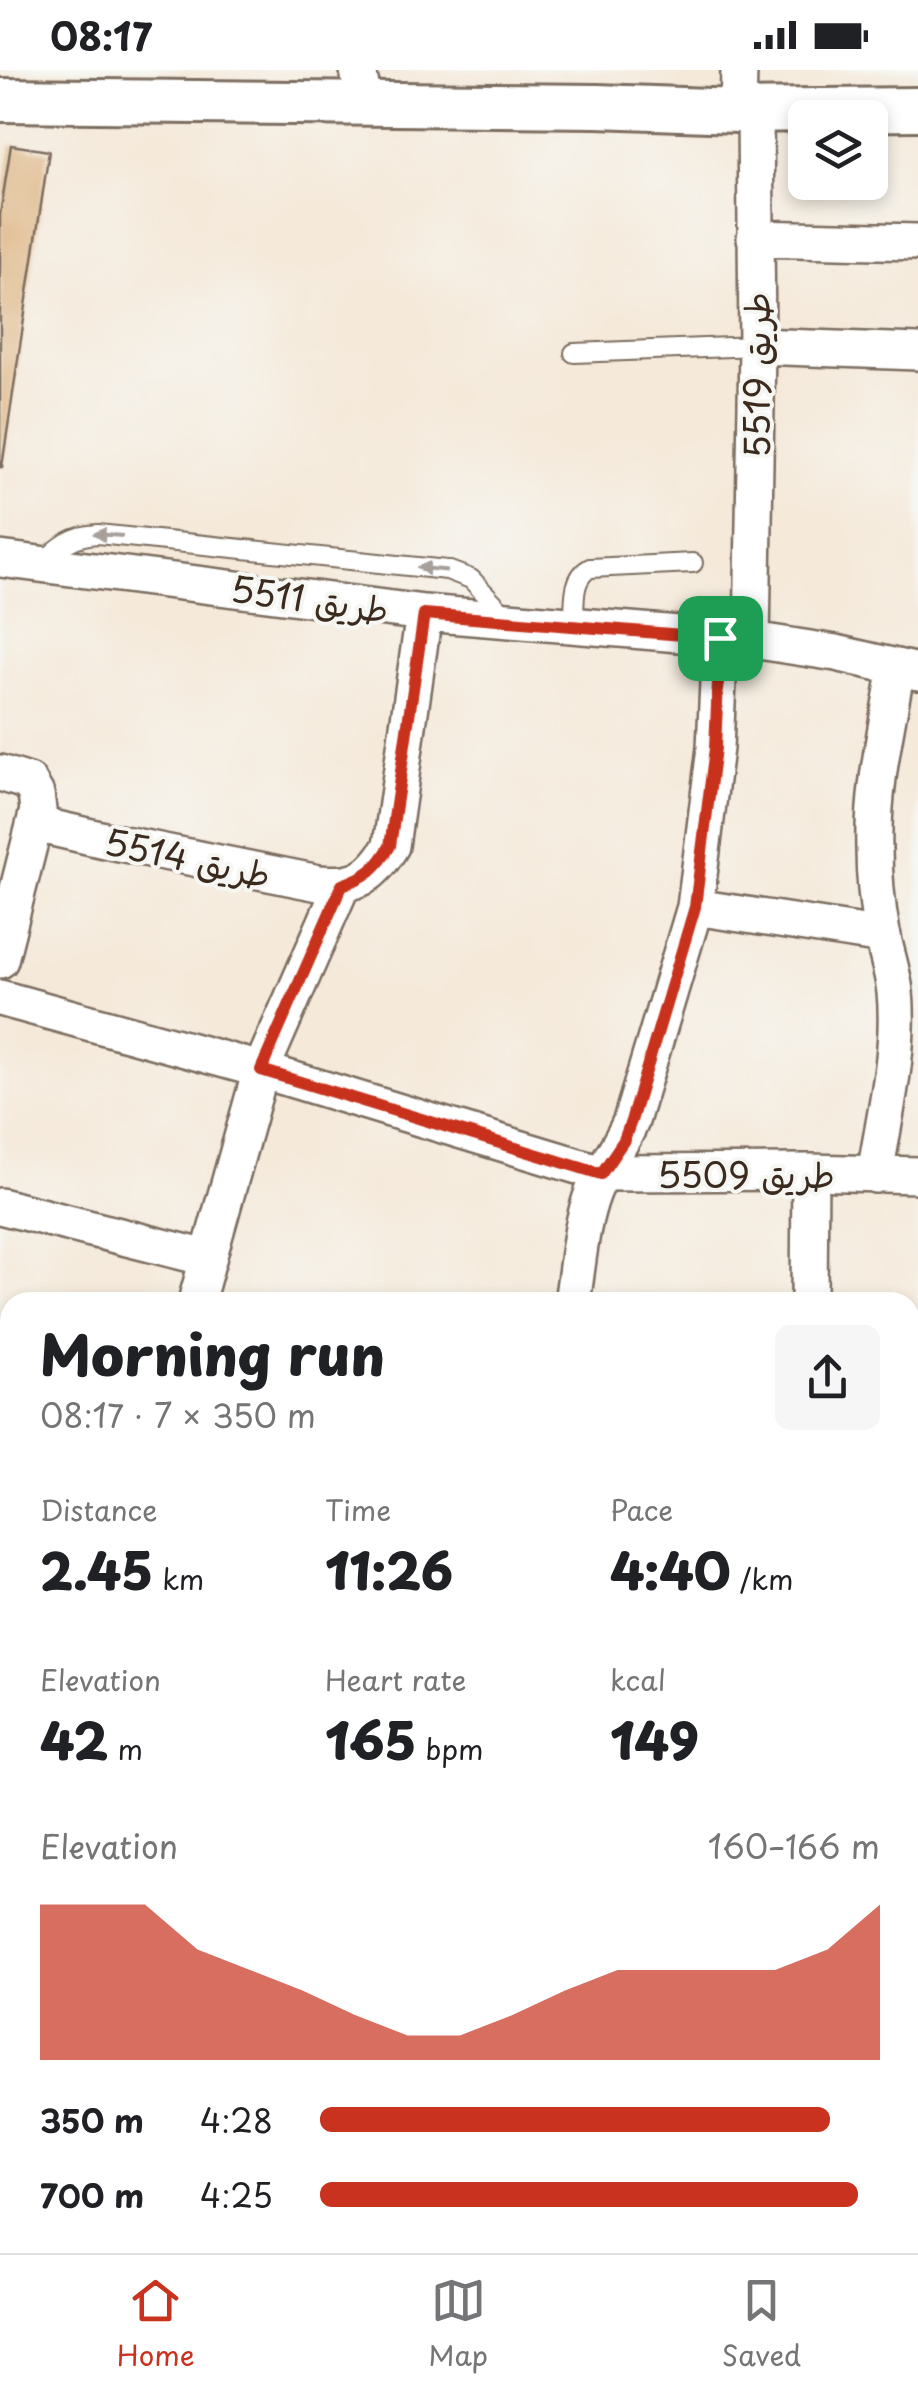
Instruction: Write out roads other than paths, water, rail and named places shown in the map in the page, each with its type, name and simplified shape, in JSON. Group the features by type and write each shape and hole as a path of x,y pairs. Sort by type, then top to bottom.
{"street":[{"path":"0,100 361,86 597,106 744,97 918,109"},
{"name":"طريق 5519","path":"574,1292 591,1196 631,1121 695,907 715,748 736,639 757,346 756,238 744,97"},
{"path":"756,238 918,242"},
{"path":"757,346 918,352"},
{"name":"طريق 5511","path":"0,559 424,614 736,639 836,653 908,669"},
{"path":"198,1292 261,1070 342,885 362,878 380,865 390,846 424,614"},
{"path":"875,1175 893,1060 907,1022 883,936 875,876 876,801 908,669"},
{"path":"0,773 29,782 38,810 0,960"},
{"name":"طريق 5514","path":"35,824 300,880 342,885"},
{"path":"695,907 883,936"},
{"name":"طريق 5509","path":"0,998 261,1070 601,1174 810,1172 918,1176"},
{"path":"808,1292 810,1172"},
{"path":"0,1206 207,1258"}],"lane":[{"path":"574,352 757,346"},
{"path":"41,566 69,540 98,534 447,570 471,579 510,620"},
{"path":"574,625 577,582 584,571 693,562"}]}
